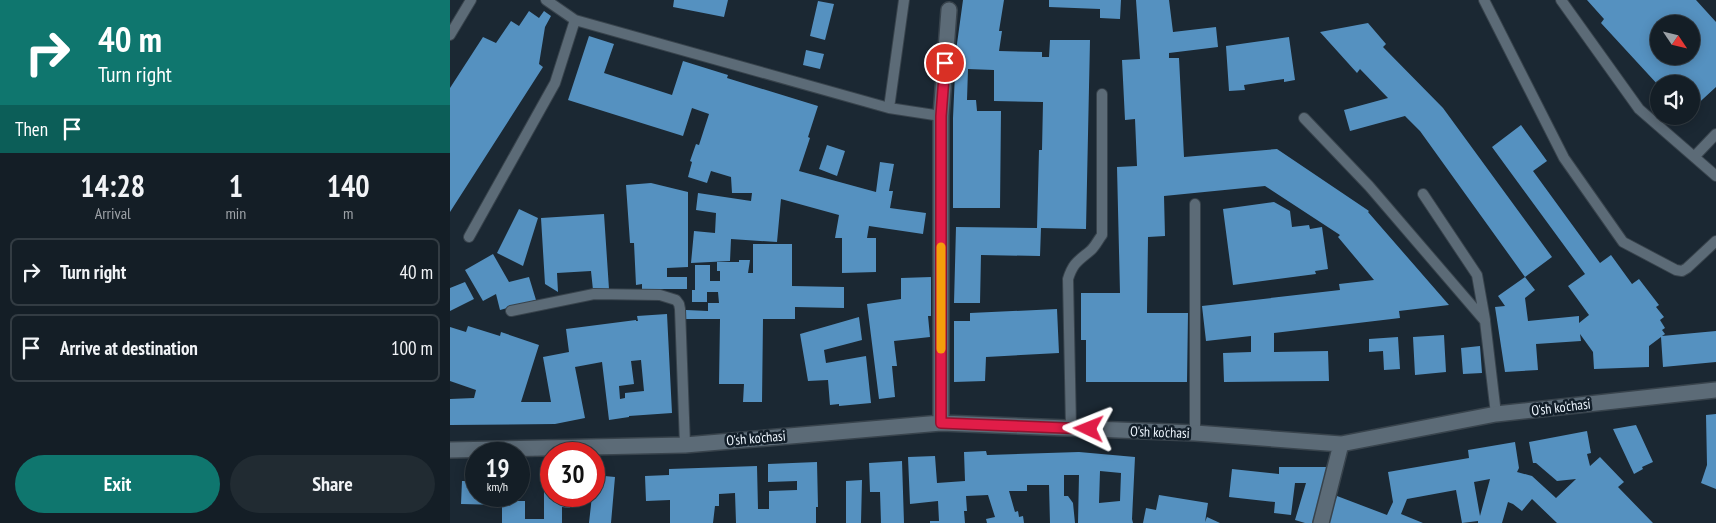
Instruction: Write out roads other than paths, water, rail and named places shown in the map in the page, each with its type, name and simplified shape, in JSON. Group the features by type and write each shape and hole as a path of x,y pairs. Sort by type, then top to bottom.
{"street":[{"path":"941,423 941,116 949,5"},
{"name":"O'sh ko'chasi","path":"450,450 685,444 941,423 1195,433 1341,444 1496,414 1716,390"},
{"path":"1322,523 1341,444"}],"lane":[{"path":"450,35 471,0"},
{"path":"546,0 575,20 889,108 941,116"},
{"path":"889,108 904,0"},
{"path":"1484,0 1564,158 1623,242 1676,270 1682,271 1716,241"},
{"path":"1561,0 1639,108 1716,176"},
{"path":"470,237 555,83 575,20"},
{"path":"1072,428 1068,279 1072,268 1080,258 1091,250 1102,235 1102,94"},
{"path":"1304,118 1369,186 1485,321"},
{"path":"1694,157 1716,134"},
{"path":"1424,194 1477,275 1485,321 1496,414"},
{"path":"1195,204 1195,433"},
{"path":"511,311 594,294 660,295 676,300 680,309 685,444"}]}
